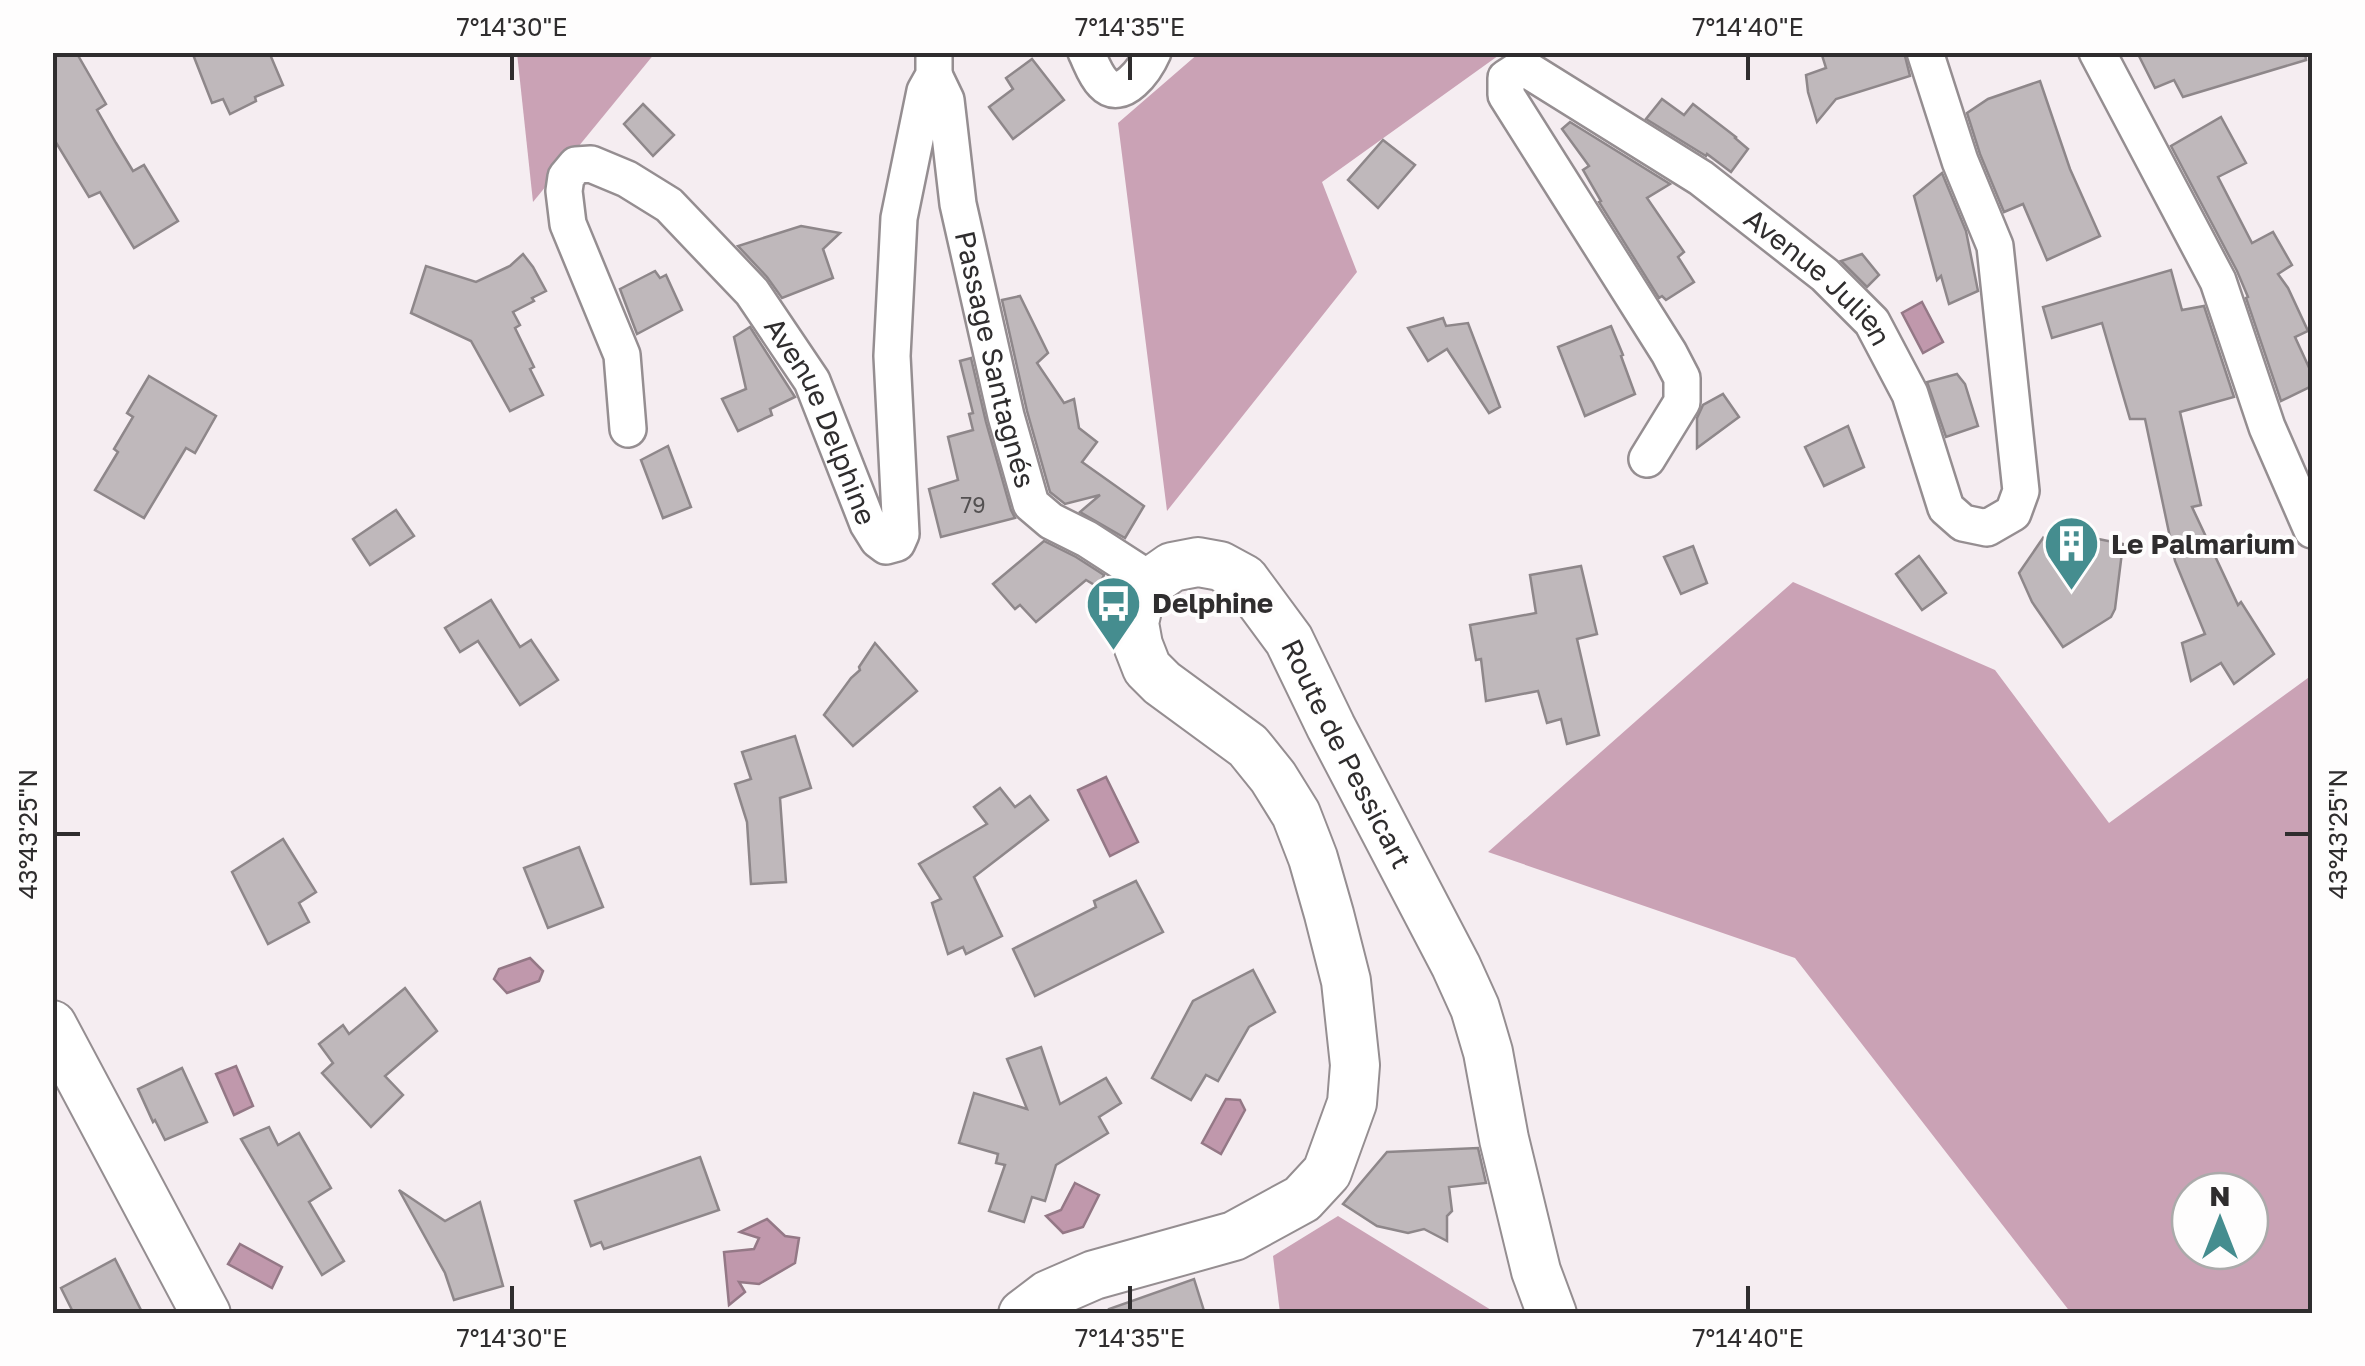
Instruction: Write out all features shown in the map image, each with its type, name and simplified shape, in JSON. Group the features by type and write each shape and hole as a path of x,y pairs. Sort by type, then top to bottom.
{"street":[{"path":"1086,52 1103,84 1112,89 1124,88 1135,80 1154,52"},
{"name":"Avenue Julien","path":"1647,459 1682,402 1682,378 1506,95 1506,78 1523,67 1701,178 1825,275 1872,322 1910,394 1946,508 1963,523 1987,528 2013,514 2021,492 1995,246 1960,161 1925,52"},
{"path":"2096,52 2218,281 2267,427 2312,530"},
{"name":"Avenue Delphine","path":"628,430 622,355 568,224 564,191 566,177 576,165 591,164 627,179 668,205 752,292 812,381 868,524 886,546 897,543 901,534 892,356 899,218 924,91 934,64"},
{"name":"Passage Santagnés","path":"934,64 946,100 958,204 1006,416 1031,504 1051,521 1152,581"},
{"name":"Route de Pessicart","path":"1152,581 1172,568 1198,562 1220,566 1244,579 1290,640 1475,1008 1536,1271 1552,1314"},
{"path":"1023,1314 1048,1295 1094,1275 1234,1236 1302,1199 1327,1172 1352,1103 1355,1064 1346,981 1313,858 1296,814 1248,746 1162,684 1147,668 1134,623 1140,601 1152,581"},
{"path":"52,1025 206,1314"}],"shaded area":[{"path":"517,53 655,53 533,202"},
{"path":"1199,53 1502,53 1322,182 1357,272 1167,511 1118,123"},
{"path":"1922,302 1943,342 1923,353 1902,313"},
{"path":"1793,582 1995,670 2109,823 2312,675 2312,1313 2071,1313 1795,958 1488,852"},
{"path":"1106,777 1138,842 1110,856 1078,790"},
{"path":"530,958 543,971 539,981 507,993 494,979 499,969"},
{"path":"236,1066 253,1106 234,1115 216,1074"},
{"path":"1226,1099 1240,1100 1245,1110 1221,1154 1202,1143"},
{"path":"1075,1183 1099,1195 1083,1227 1063,1233 1046,1216 1061,1210"},
{"path":"1338,1216 1496,1313 1280,1313 1273,1256"},
{"path":"767,1219 785,1236 799,1238 795,1263 759,1284 739,1282 745,1292 729,1305 724,1252 754,1249 759,1238 740,1232"},
{"path":"240,1244 282,1267 272,1288 228,1264"}],"building":[{"path":"52,52 76,52 106,104 97,110 116,143 133,171 144,165 178,221 134,248 100,192 89,197 52,136"},
{"path":"192,52 269,52 283,85 230,114 223,99 212,103"},
{"path":"1821,52 1904,52 1910,76 1836,99 1817,122 1806,75 1826,68"},
{"path":"2137,52 2305,52 2306,60 2183,97 2174,80 2155,88"},
{"path":"1032,59 1064,100 1013,139 989,107 1013,89 1006,78"},
{"path":"2040,81 2070,169 2100,236 2047,260 2023,204 2004,212 1967,113 1988,99"},
{"path":"1662,99 1684,115 1693,104 1748,149 1731,172 1646,119"},
{"path":"643,104 674,135 653,156 624,124"},
{"path":"2221,117 2246,163 2218,177 2252,243 2273,232 2292,265 2278,274 2308,331 2295,337 2312,374 2312,386 2281,401 2237,271 2171,146"},
{"path":"1570,122 1670,184 1647,198 1684,252 1678,257 1694,282 1666,300 1659,298 1599,202 1583,170 1589,166 1562,129"},
{"path":"1383,140 1415,165 1378,208 1348,180"},
{"path":"1942,173 1966,231 1978,291 1949,304 1941,276 1937,280 1914,196"},
{"path":"801,226 840,233 823,249 833,278 782,298 738,246"},
{"path":"523,254 546,291 513,312 520,325 515,328 543,395 510,411 471,341 411,313 426,266 476,282 510,266"},
{"path":"1862,254 1879,275 1867,287 1841,261"},
{"path":"2171,270 2182,310 2204,306 2234,397 2180,412 2201,505 2192,507 2238,605 2241,602 2274,654 2234,684 2221,663 2191,681 2182,643 2205,634 2175,561 2145,419 2130,419 2102,323 2052,338 2043,307"},
{"path":"655,271 660,278 666,275 682,310 637,334 620,289"},
{"path":"1020,296 1048,353 1037,363 1064,403 1074,399 1079,428 1097,442 1082,462 1144,506 1125,538 1080,512 1100,495 1065,504 1050,492 1002,300"},
{"path":"1443,318 1446,326 1468,323 1500,407 1489,413 1447,349 1428,361 1408,328"},
{"path":"1611,326 1635,394 1585,416 1558,347"},
{"path":"750,327 795,397 770,409 772,415 738,431 722,399 746,389 734,337"},
{"path":"971,358 1015,518 941,537 929,489 958,480 948,437 973,430 969,414 973,413 960,361"},
{"path":"1957,374 1965,384 1978,426 1946,437 1927,382"},
{"path":"149,376 216,416 195,453 186,448 144,518 95,490 118,452 114,449 133,417 127,413"},
{"path":"1723,394 1739,417 1697,448 1697,418 1703,405"},
{"path":"1848,426 1864,467 1824,486 1805,447"},
{"path":"668,446 691,507 663,518 641,460"},
{"path":"396,510 414,536 370,565 353,539"},
{"name":"Le Palmarium","path":"2064,532 2123,544 2111,617 2063,647 2032,602 2019,573 2043,538 2073,579"},
{"path":"1044,541 1104,575 1098,587 1086,580 1036,622 1020,605 1015,609 993,584"},
{"path":"1693,546 1707,583 1681,594 1664,557"},
{"path":"1919,556 1946,593 1922,610 1896,574"},
{"path":"1581,566 1597,634 1577,639 1599,735 1567,744 1561,719 1547,723 1538,691 1486,701 1481,659 1476,660 1470,625 1536,613 1530,575"},
{"path":"491,600 520,647 531,640 558,680 520,705 478,641 460,652 445,628"},
{"path":"875,643 917,691 853,746 824,715 860,670"},
{"path":"795,736 811,788 780,798 786,882 751,884 747,822 735,784 751,779 742,752"},
{"path":"1000,788 1015,807 1030,796 1048,820 974,877 1002,936 966,954 963,947 948,954 932,903 941,899 919,864 987,824 974,807"},
{"path":"283,839 316,892 299,903 309,922 268,944 232,872"},
{"path":"579,847 603,907 548,928 524,868"},
{"path":"1136,881 1163,932 1035,996 1013,949 1096,907 1094,901"},
{"path":"1253,970 1275,1012 1249,1027 1218,1081 1206,1075 1191,1100 1152,1078 1193,1001"},
{"path":"405,988 437,1031 385,1076 403,1095 371,1127 322,1073 333,1063 319,1044 343,1025 349,1034"},
{"path":"1041,1047 1060,1104 1106,1078 1121,1103 1099,1117 1108,1133 1056,1165 1045,1201 1032,1197 1024,1222 989,1211 1005,1165 996,1163 998,1154 959,1143 974,1093 1027,1109 1007,1059"},
{"path":"182,1068 207,1122 165,1140 138,1089"},
{"path":"269,1127 278,1145 299,1133 331,1188 309,1202 344,1261 322,1275 241,1139"},
{"path":"1478,1148 1486,1183 1449,1187 1452,1211 1447,1216 1447,1241 1424,1229 1408,1233 1377,1226 1343,1204 1387,1152"},
{"path":"700,1157 719,1210 604,1249 601,1242 591,1246 575,1201"},
{"path":"399,1190 445,1221 480,1202 503,1286 454,1300 445,1273"},
{"path":"115,1259 143,1314 74,1314 61,1288"},
{"path":"1194,1279 1205,1314 1110,1314 1109,1309"}],"place":[{"name":"Le Palmarium","path":"2072,593"},
{"name":"Delphine","path":"1113,652"}]}
